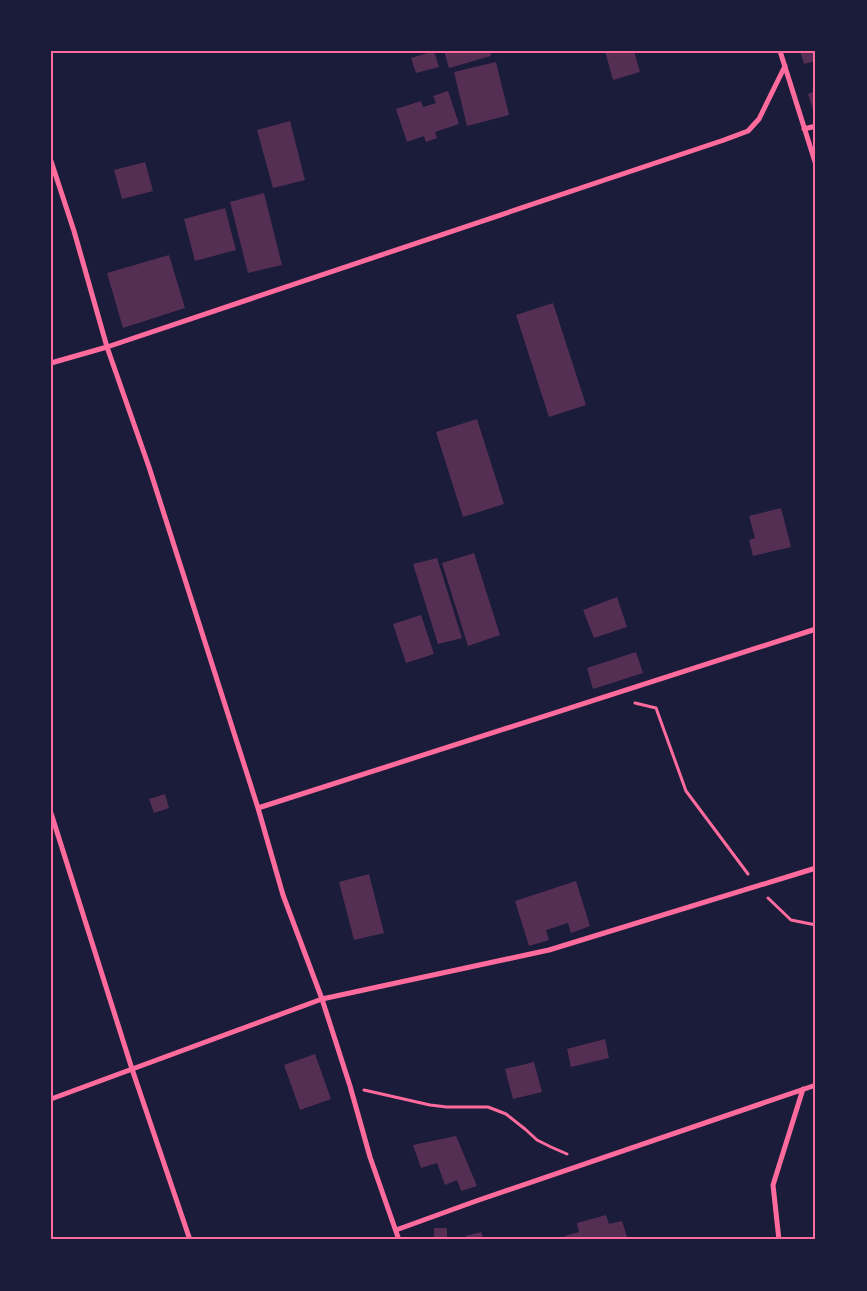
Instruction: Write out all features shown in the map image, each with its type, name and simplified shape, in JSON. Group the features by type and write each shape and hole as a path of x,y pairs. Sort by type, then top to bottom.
{"street":[{"path":"780,51 816,165"},
{"path":"51,363 107,347 748,131 759,119 785,66"},
{"path":"804,129 816,126"},
{"path":"51,161 74,231 107,347 149,466 258,808 283,895 322,999 350,1086 370,1157 399,1240"},
{"path":"258,808 816,629"},
{"path":"51,813 132,1070 190,1240"},
{"path":"51,1099 322,999 549,950 816,868"},
{"path":"396,1230 816,1085"},
{"path":"778,1240 773,1185 803,1089"}],"path":[{"path":"630,702 656,708 686,791 757,886 791,920 816,925"},
{"path":"350,1086 430,1105 488,1107 506,1114 537,1140 551,1148 589,1162"}],"building":[{"path":"434,51 439,67 416,73 411,58"},
{"path":"444,51 490,51 491,56 449,68"},
{"path":"605,51 634,51 640,72 613,80"},
{"path":"800,51 816,51 816,61 804,64"},
{"path":"496,62 509,115 467,126 454,72"},
{"path":"448,91 459,124 435,132 437,138 426,142 424,136 407,142 396,109 421,101 423,107 436,103 433,96"},
{"path":"816,91 816,109 813,110 808,94"},
{"path":"290,121 305,180 273,188 257,130"},
{"path":"145,162 153,191 122,199 114,170"},
{"path":"264,193 282,265 248,273 230,202"},
{"path":"225,208 236,250 195,261 184,219"},
{"path":"169,255 185,308 123,328 107,273"},
{"path":"553,303 586,405 549,417 516,315"},
{"path":"477,419 504,504 463,517 436,432"},
{"path":"781,508 791,547 753,556 749,540 755,538 749,516"},
{"path":"474,553 500,635 468,646 442,563"},
{"path":"437,558 462,638 438,644 413,564"},
{"path":"617,597 627,627 594,638 583,610"},
{"path":"421,615 434,654 406,663 393,624"},
{"path":"636,652 643,673 593,689 587,668"},
{"path":"165,794 169,808 154,813 149,799"},
{"path":"369,874 384,933 354,940 339,882"},
{"path":"576,881 590,926 571,933 568,923 546,930 549,940 529,946 515,901"},
{"path":"605,1039 609,1058 571,1067 567,1049"},
{"path":"315,1054 331,1099 300,1110 284,1065"},
{"path":"534,1062 542,1092 513,1099 505,1069"},
{"path":"456,1136 477,1186 461,1191 457,1180 445,1185 437,1163 421,1168 413,1145"},
{"path":"606,1215 609,1224 622,1221 628,1240 566,1240 565,1236 579,1232 577,1223"},
{"path":"434,1228 447,1228 447,1240 434,1240"},
{"path":"481,1232 484,1240 467,1240 466,1236"}]}
